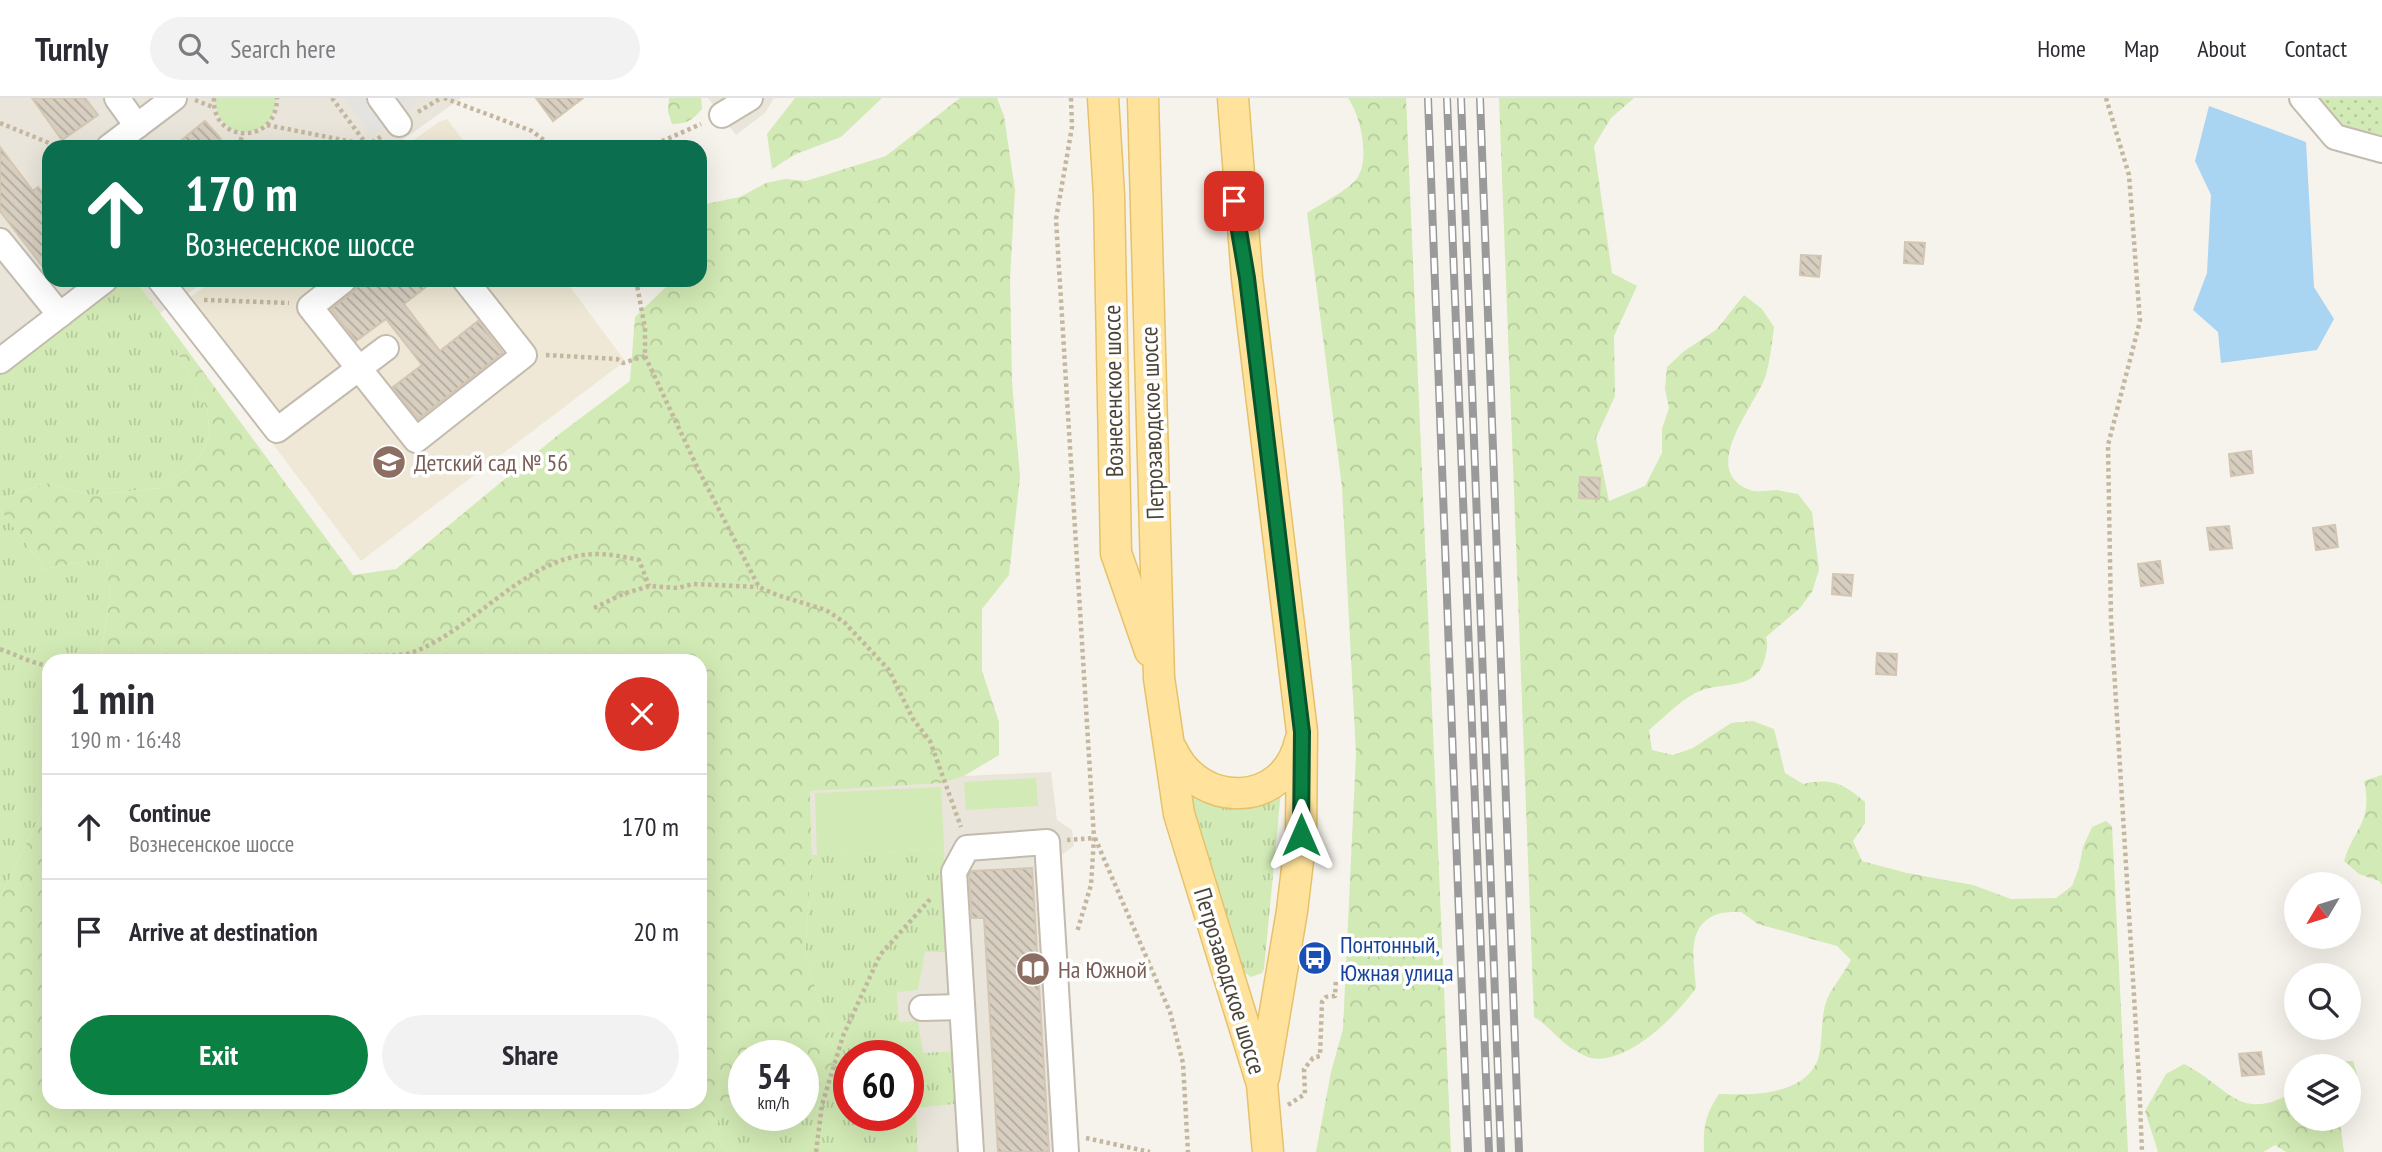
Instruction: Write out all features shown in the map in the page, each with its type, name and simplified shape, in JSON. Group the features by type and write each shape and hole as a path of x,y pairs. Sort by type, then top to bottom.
{"main road":[{"name":"Вознесенское шоссе","path":"1103,98 1110,195 1116,553 1159,678"},
{"name":"Петрозаводское шоссе","path":"1143,98 1159,678 1179,814 1262,1084"},
{"path":"1217,98 1247,278"},
{"name":"Петрозаводское шоссе","path":"1233,98 1247,278 1302,732 1301,835 1292,911 1262,1084"},
{"path":"1168,737 1181,766 1192,778 1205,787 1237,794 1268,785 1281,775 1291,763 1302,732"},
{"path":"1262,1084 1268,1152"}],"lane":[{"path":"117,98 137,126"},
{"path":"118,140 174,98"},
{"path":"380,98 399,124"},
{"path":"722,115 750,98"},
{"path":"2302,98 2335,138 2382,150"},
{"path":"0,241 60,315"},
{"path":"0,361 96,287"},
{"path":"166,287 277,430 386,348"},
{"path":"335,287 310,307 416,440 524,355 471,287"},
{"path":"971,1152 954,872 967,848 1047,842 1065,1143"},
{"path":"922,1008 962,1007"}],"path":[{"path":"191,98 214,107"},
{"path":"214,98 219,120 229,130 243,134 256,132 267,125 275,114 277,98"},
{"path":"332,98 364,140"},
{"path":"443,98 532,131 544,140"},
{"path":"1071,98 1072,127 1055,219 1094,838 1091,885 1074,942"},
{"path":"2106,98 2129,175 2140,321 2108,445 2111,619 2142,1152"},
{"path":"665,140 722,115"},
{"path":"0,123 42,140"},
{"path":"267,125 339,140"},
{"path":"241,140 243,134"},
{"path":"637,287 645,328 645,356 699,471 759,587"},
{"path":"181,306 190,300 301,304 310,307"},
{"path":"524,355 617,359 623,363 645,356"},
{"path":"408,654 435,642 535,571 576,556 595,554 639,560 649,586"},
{"path":"594,608 623,594 649,586 678,588 693,584 759,587 826,610 844,622 889,670 913,719 930,741 967,848"},
{"path":"0,649 42,665"},
{"path":"1094,838 1170,1012 1183,1063 1188,1152"},
{"path":"816,1152 822,1105 843,1036 880,955 954,872"},
{"path":"1288,1105 1305,1094 1304,1069 1313,1058 1320,1056 1322,1002 1335,996 1336,979"},
{"path":"1065,1143 1150,1152"}],"shaded area":[{"path":"0,98 461,98 403,140 42,140 42,287 106,287 0,368"},
{"path":"344,98 415,98 417,101 372,135"},
{"path":"708,98 774,98 765,113 736,135"},
{"path":"447,119 463,140 414,140"},
{"path":"140,287 197,287 160,313"},
{"name":"Детский сад № 56","path":"204,287 570,287 625,361 361,561 172,310"},
{"path":"1051,772 1057,820 1072,830 1074,846 1060,856 1079,1152 918,1152 917,1131 924,1131 924,1096 953,1051 924,1053 924,1040 913,1040 899,1023 897,991 918,989 943,849 812,855 810,790 943,783 964,776"}],"green space":[{"path":"215,98 276,98 273,113 266,123 257,130 246,132 234,130 225,123 218,113"},
{"path":"669,98 701,98 702,109 689,121 672,124 668,112"},
{"path":"795,98 882,98 841,137 796,154 772,169 767,134"},
{"path":"960,98 997,98 1004,116 1015,190 1010,279 1012,381 1020,477 1009,575 982,609 982,671 999,722 999,755 964,776 943,783 810,791 812,855 805,954 833,1045 833,1080 819,1105 819,1040 728,1040 728,1105 718,1106 718,1140 727,1152 0,1152 0,898 42,811 42,1109 707,1109 707,654 101,654 110,596 107,557 45,569 0,509 0,499 47,483 90,495 162,488 197,461 210,437 207,409 160,313 353,575 396,569 558,435 630,381 635,317 666,287 707,287 707,204 740,197 766,183 785,179 806,181 886,156"},
{"path":"1348,98 1406,98 1451,1152 1316,1152 1331,1072 1343,1029 1356,754 1342,487 1307,213 1349,186 1359,174 1363,140 1357,116"},
{"path":"1499,98 1634,98 1611,118 1594,146 1612,273 1637,286 1614,336 1615,396 1596,438 1609,501 1645,486 1662,453 1662,429 1669,408 1665,389 1667,367 1683,352 1717,329 1744,295 1762,309 1774,327 1766,375 1734,436 1729,453 1729,468 1735,481 1750,490 1777,490 1798,494 1812,512 1819,570 1812,592 1800,608 1766,637 1765,658 1755,675 1740,683 1702,690 1681,702 1649,730 1652,750 1673,755 1693,748 1731,723 1753,721 1774,729 1785,773 1803,784 1837,784 1865,802 1865,823 1853,841 1862,861 1907,873 1973,885 2011,899 2056,898 2072,886 2083,847 2092,827 2106,821 2112,826 2128,1152 1704,1152 1706,1121 1719,1094 1774,1091 1799,1081 1810,1073 1819,1055 1825,1005 1851,960 1837,946 1758,924 1741,912 1718,914 1700,926 1693,956 1696,988 1664,1024 1620,1054 1605,1058 1587,1057 1570,1048 1534,1017"},
{"path":"2314,98 2382,98 2382,140 2338,127"},
{"path":"106,287 140,287 160,313 207,409 210,437 197,461 162,488 90,495 47,483 0,499 0,368"},
{"path":"0,509 45,569 107,557 110,596 101,654 42,654 42,811 0,898"},
{"path":"2382,775 2382,885 2379,881 2357,872 2344,861 2365,815 2364,781"},
{"path":"1036,778 1038,806 966,810 964,782"},
{"path":"941,787 944,849 817,855 815,793"},
{"path":"1281,791 1264,969 1262,973 1251,977 1242,971 1191,792"},
{"path":"944,849 946,952 925,952 918,990 897,992 899,1022 918,1021 921,1040 833,1040 833,1045 805,954 812,855"},
{"path":"953,1051 954,1104 924,1107 924,1053"},
{"path":"2184,1064 2236,1099 2247,1103 2261,1104 2284,1096 2284,1131 2341,1131 2344,1152 2286,1152 2275,1145 2263,1152 2158,1152 2145,1111 2166,1074"},
{"path":"833,1080 833,1131 917,1131 918,1152 727,1152 718,1140 718,1106 728,1105 728,1131 819,1131 819,1105"}],"water":[{"path":"2209,106 2306,142 2314,287 2334,319 2317,350 2221,363 2218,332 2193,310 2207,273 2211,195 2195,161"}],"building":[{"path":"32,98 85,98 98,115 62,140"},
{"path":"536,98 583,98 553,121"},
{"path":"205,121 221,139 220,140 182,140"},
{"path":"0,147 33,191 38,187 42,192 42,266 0,211"},
{"path":"1905,242 1925,243 1923,264 1904,263"},
{"path":"1801,255 1821,256 1819,277 1800,275"},
{"path":"357,287 426,287 404,304 440,351 478,321 503,353 418,419 393,387 422,365 386,319 356,341 331,309"},
{"path":"2251,451 2253,473 2231,476 2229,454"},
{"path":"1580,477 1600,478 1599,499 1579,498"},
{"path":"2335,525 2338,547 2316,550 2313,528"},
{"path":"2229,526 2232,548 2210,550 2207,528"},
{"path":"2160,561 2163,583 2141,586 2138,564"},
{"path":"1833,574 1853,575 1851,596 1832,594"},
{"path":"1877,653 1897,654 1896,675 1876,674"},
{"path":"1032,868 1049,1152 998,1152 984,918 972,918 969,875 971,871"},
{"path":"2261,1052 2264,1074 2242,1076 2239,1054"}],"railway":[{"path":"1428,98 1468,1152"},
{"path":"1447,98 1489,1152"},
{"path":"1461,98 1501,1152"},
{"path":"1480,98 1519,1152"}],"place":[{"name":"Детский сад № 56","path":"389,462"},
{"name":"Понтонный, Южная улица","path":"1315,958"},
{"name":"На Южной","path":"1033,969"}],"route":[{"path":"1234,201 1247,278 1302,732 1301,835"}]}
